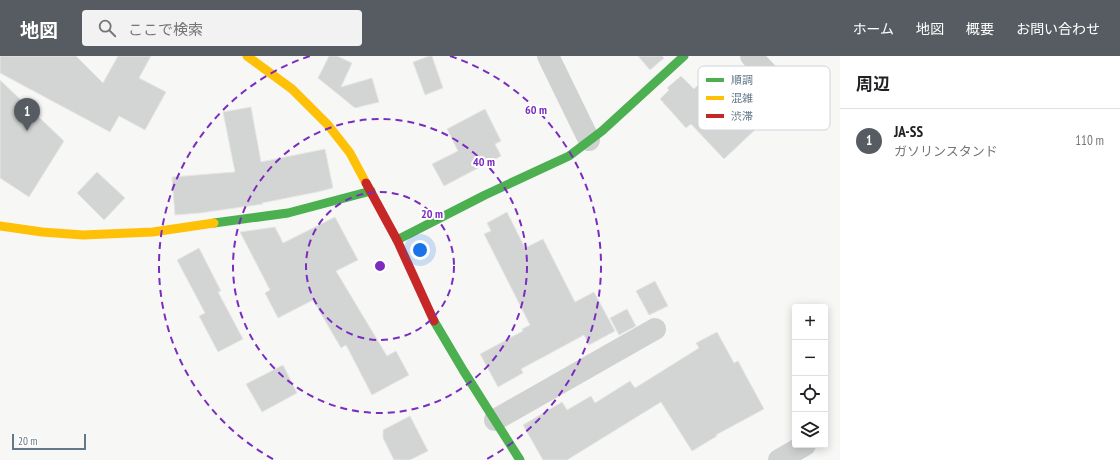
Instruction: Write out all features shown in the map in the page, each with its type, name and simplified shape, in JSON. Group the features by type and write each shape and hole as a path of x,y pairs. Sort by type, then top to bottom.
{"street":[{"path":"247,56 292,89 328,125 350,153 397,240 434,321 520,460"},
{"path":"548,56 589,140"},
{"path":"397,240 485,195 569,156 602,131 684,56"},
{"path":"751,56 760,66"},
{"path":"0,226 42,232 83,235 153,232 288,213 371,191"},
{"path":"495,420 655,329"},
{"path":"779,460 800,448"}],"building":[{"path":"0,56 76,56 103,83 118,56 151,56 139,78 166,92 145,130 119,116 110,132 0,73"},
{"path":"329,56 337,56 352,63 341,87 372,78 379,102 355,108 318,78"},
{"path":"432,56 443,88 425,95 413,62"},
{"path":"638,56 662,56 664,58 650,70"},
{"path":"681,76 694,89 698,85 698,130 755,130 724,159 691,124 686,128 660,99 669,90 667,88"},
{"path":"0,80 64,141 29,197 0,178"},
{"path":"251,107 261,162 325,149 333,188 262,203 263,204 175,215 172,177 235,172 223,112"},
{"path":"485,109 501,141 495,144 501,156 444,186 432,164 458,151 447,129"},
{"path":"97,172 125,198 104,220 77,193"},
{"path":"507,212 525,248 543,239 575,302 594,292 615,331 589,345 584,335 521,369 523,373 498,387 480,354 523,331 522,329 530,325 484,234 491,231 487,223"},
{"path":"335,217 358,260 336,271 387,356 396,351 409,375 372,395 346,345 341,348 313,300 278,318 265,293 270,290 240,232 275,227 283,243"},
{"path":"199,248 221,291 218,292 243,339 218,352 199,316 205,313 177,260"},
{"path":"655,281 668,306 649,315 636,291"},
{"path":"627,309 636,326 619,335 610,318"},
{"path":"717,332 734,363 738,361 764,409 716,435 717,436 692,451 661,402 567,460 543,460 523,425 562,402 567,410 591,396 595,403 630,381 635,388 699,348 696,343"},
{"path":"283,365 297,393 262,412 246,384"},
{"path":"410,416 428,451 410,460 394,460 383,438 383,430"}],"traffic: fast":[{"path":"397,240 485,195 569,156 602,131 684,56"},
{"path":"214,223 288,213 371,191"},
{"path":"434,321 520,460"}],"traffic: slow":[{"path":"247,56 292,89 328,125 350,153 366,183"},
{"path":"0,226 42,232 83,235 153,232 214,223"}],"traffic: jam":[{"path":"366,183 397,240 434,321"}],"place":[{"name":"JA-SS","path":"27,131"}]}
